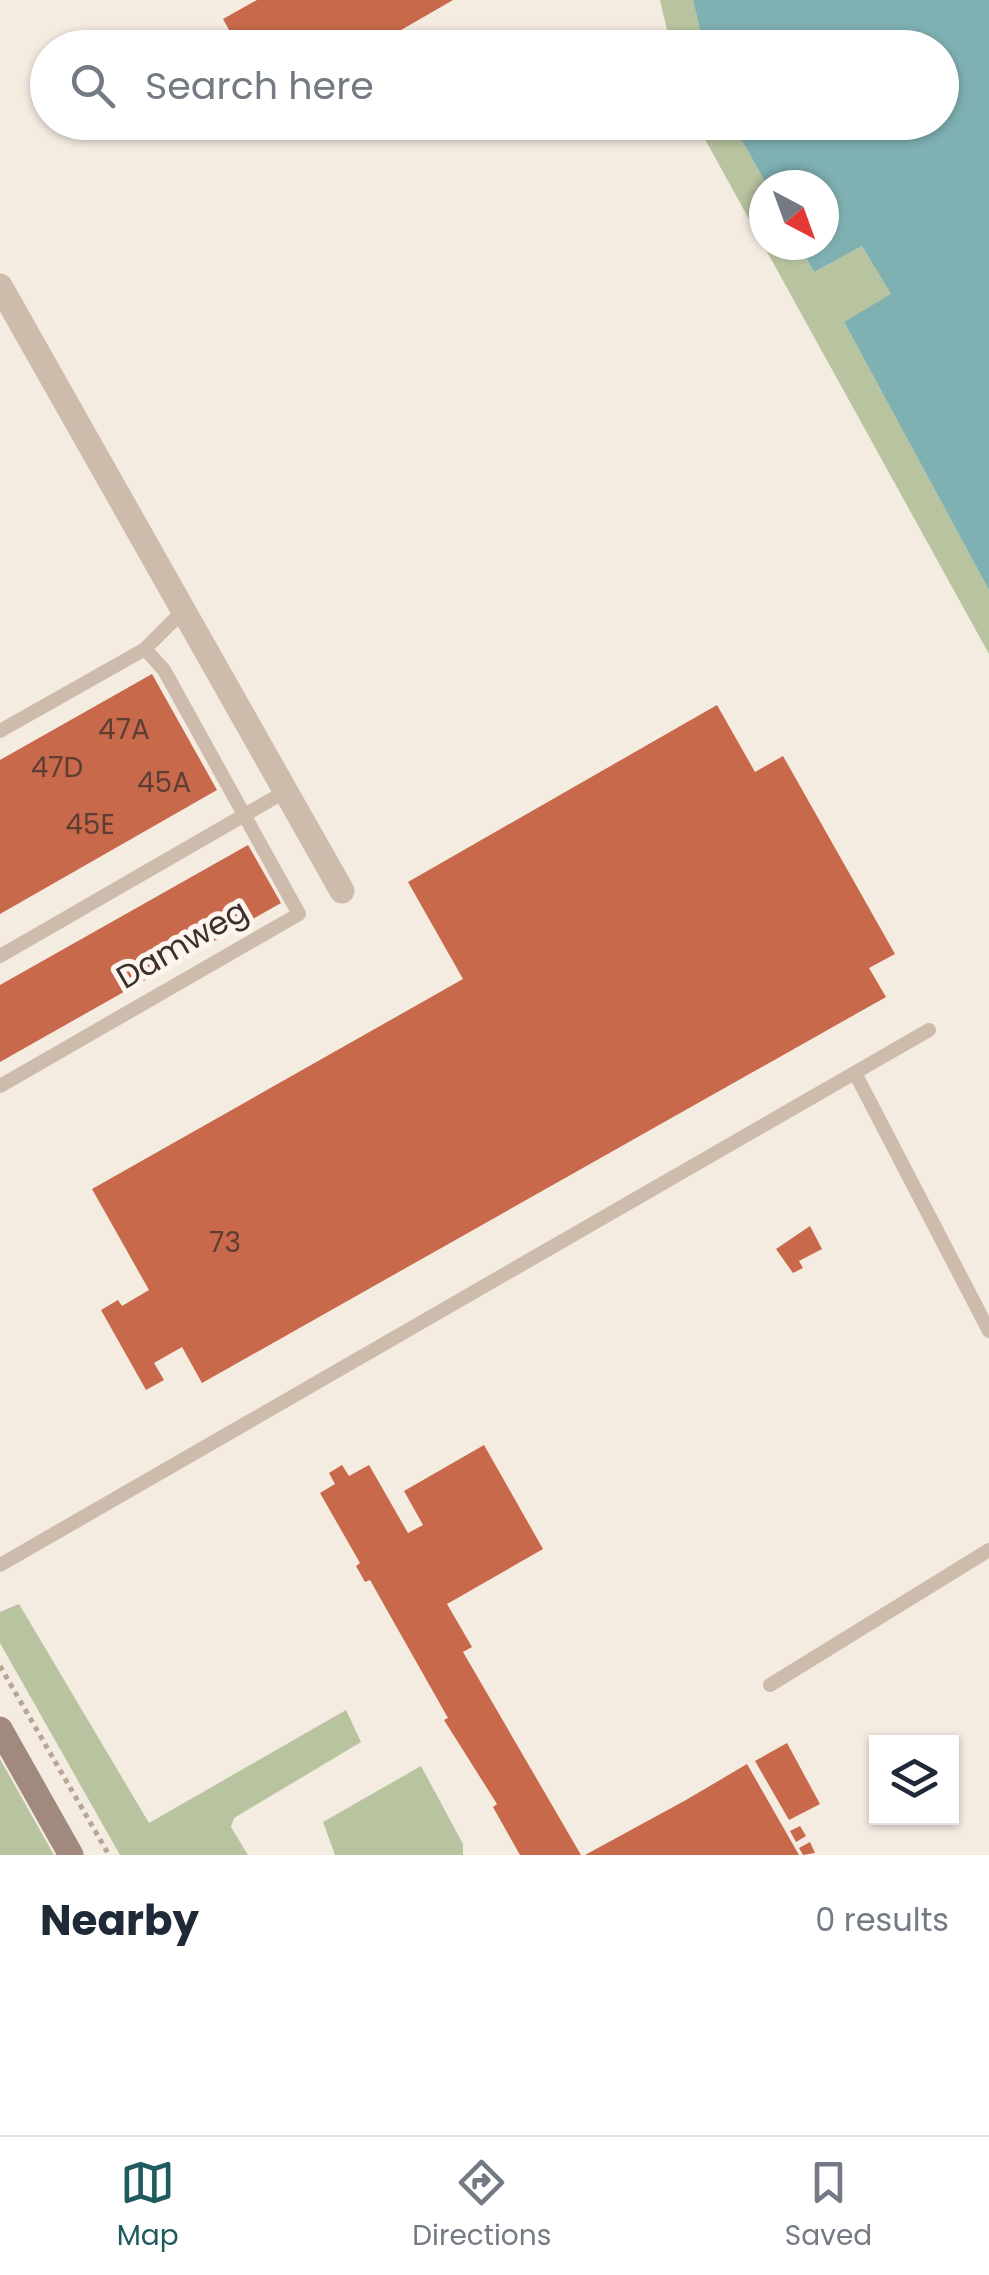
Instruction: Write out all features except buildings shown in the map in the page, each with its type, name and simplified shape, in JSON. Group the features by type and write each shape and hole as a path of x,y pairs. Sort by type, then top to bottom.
{"main road":[{"path":"0,1729 71,1855"}],"street":[{"path":"0,286 342,891"}],"lane":[{"path":"0,731 145,649 184,610"},
{"name":"Damweg","path":"0,1086 299,914 164,670 145,649"},
{"path":"0,956 286,792"},
{"path":"0,1565 929,1030"},
{"path":"855,1073 989,1331"},
{"path":"770,1685 989,1550"}],"path":[{"path":"0,1666 109,1855"}],"green space":[{"path":"660,0 693,0 700,30 667,30"},
{"path":"705,140 742,140 759,170 749,170 749,219"},
{"path":"862,246 892,295 844,322 989,590 989,654 772,260 807,260 814,272"},
{"path":"19,1604 149,1823 346,1710 361,1742 234,1818 231,1827 248,1855 120,1855 0,1643 0,1612"},
{"path":"0,1759 54,1855 0,1855"},
{"path":"421,1766 463,1844 463,1855 335,1855 323,1822"}],"water":[{"path":"693,0 989,0 989,590 844,322 891,294 862,246 839,258 839,170 759,170 742,140 959,140 959,30 700,30"},
{"path":"807,260 836,260 814,272"}]}
